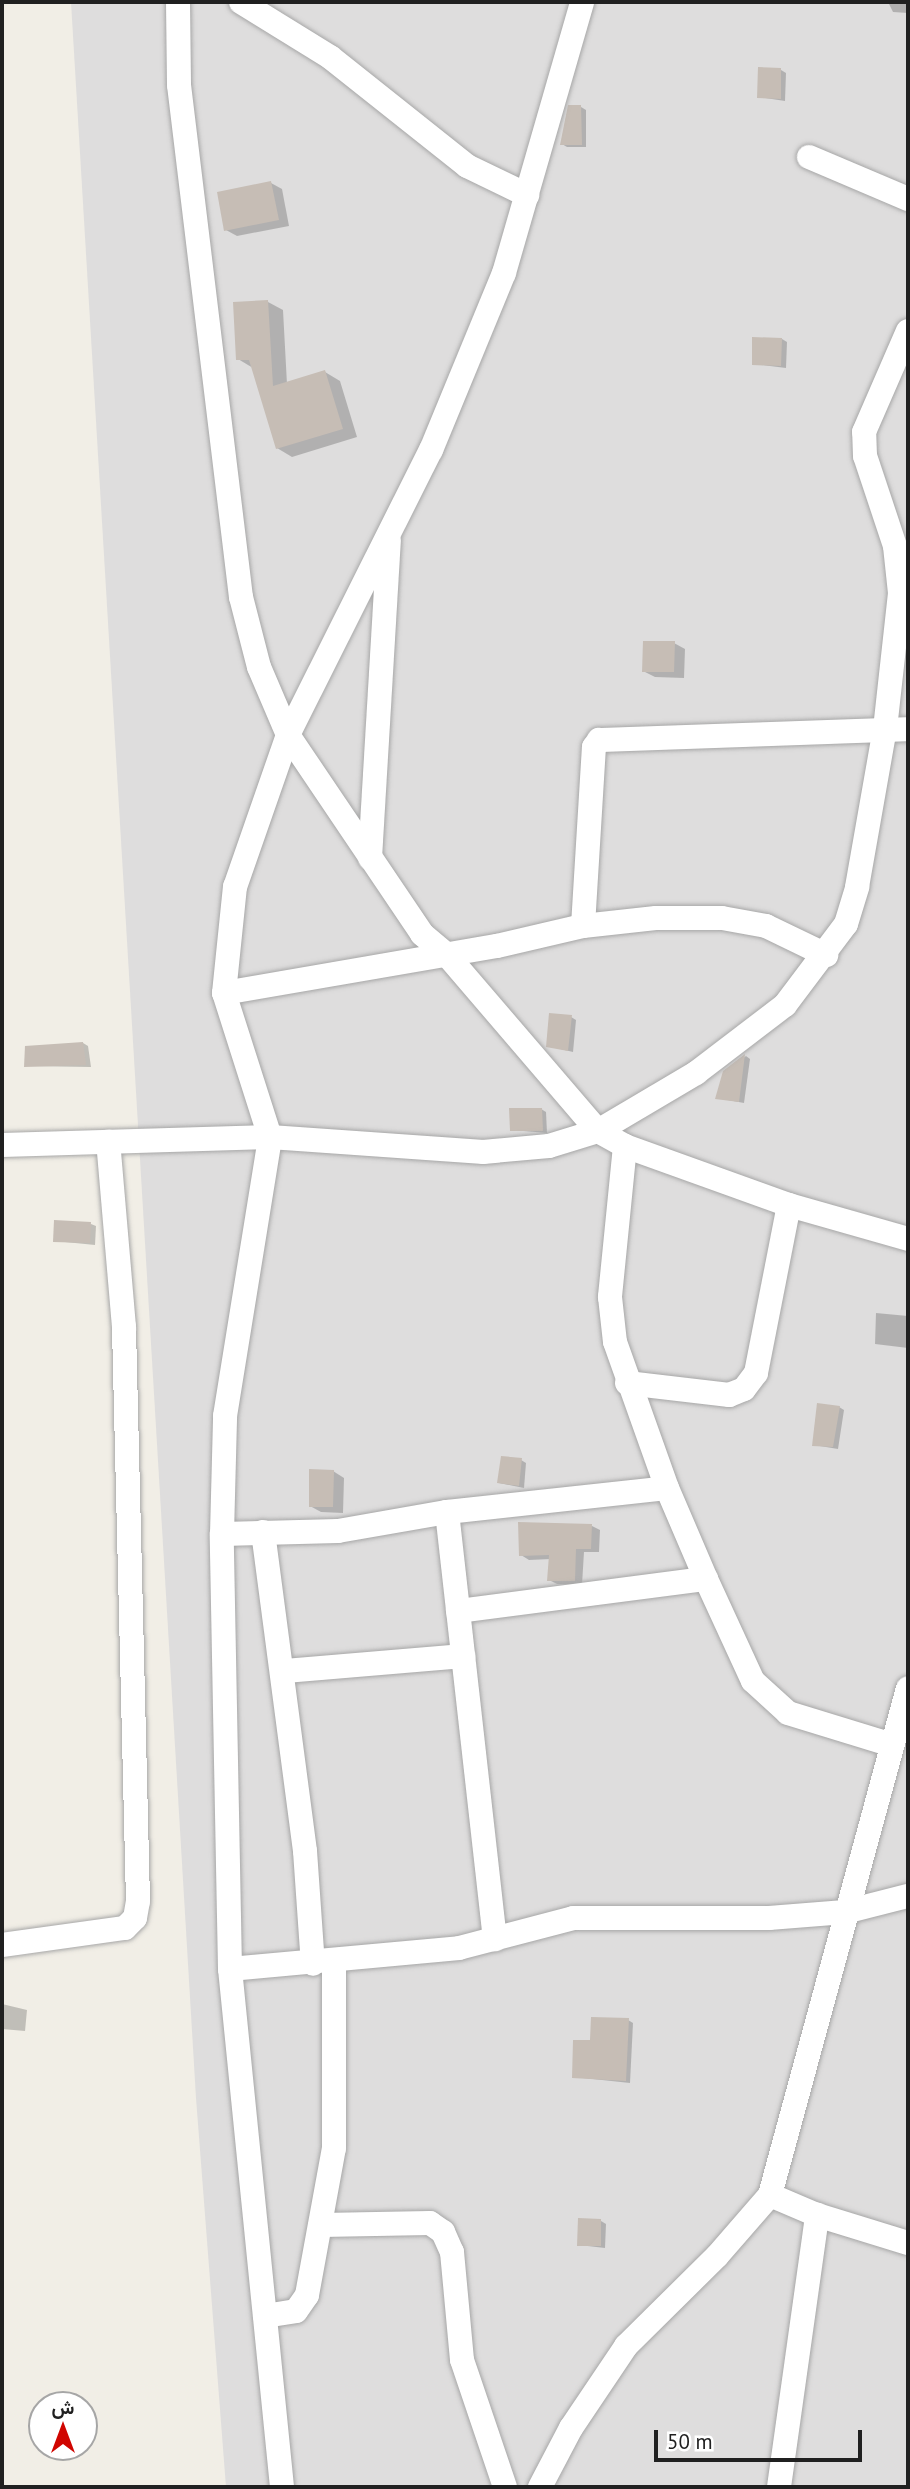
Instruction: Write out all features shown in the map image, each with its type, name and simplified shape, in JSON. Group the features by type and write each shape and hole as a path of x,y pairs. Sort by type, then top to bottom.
{"street":[{"path":"178,2 179,85 241,597 259,667 288,735 422,934 447,956 598,1132 625,1146 789,1205 908,1239"},
{"path":"241,2 330,57 467,166 527,195"},
{"path":"282,2487 230,1969 222,1534 225,1416 270,1138 224,993 235,887 288,735 431,450 493,298 527,195 582,2"},
{"path":"809,157 908,199"},
{"path":"2,1144 270,1138 483,1152 549,1146 598,1132 696,1073 785,1005 826,955 846,924 896,729 900,570 865,456 864,432 908,331"},
{"path":"370,858 390,531"},
{"path":"583,926 594,747 599,740 896,729"},
{"path":"224,993 447,956 583,926 656,918 722,918 766,926 826,955"},
{"path":"2,1944 125,1928 135,1917 138,1901 124,1327 108,1142"},
{"path":"625,1146 610,1297 615,1342 627,1383 667,1488 706,1579 753,1681 788,1713 892,1745"},
{"path":"627,1383 729,1395 744,1389 756,1373 789,1205"},
{"path":"222,1534 338,1531 447,1512 667,1488"},
{"path":"447,1512 495,1939"},
{"path":"263,1532 285,1671 323,1963 334,2148 304,2305 265,2316"},
{"path":"458,1611 706,1579"},
{"path":"285,1671 464,1656"},
{"path":"540,2487 571,2428 626,2346 717,2256 770,2195 908,1688"},
{"path":"230,1969 323,1963 460,1948 573,1918 756,1918 845,1912 908,1896"},
{"path":"770,2195 817,2215 908,2243"},
{"path":"779,2487 817,2215"},
{"path":"321,2225 430,2223 443,2232 452,2252 462,2360 505,2487"}],"shaded area":[{"path":"71,2 908,2 908,2487 226,2487 196,2098"}],"building":[{"path":"758,67 781,68 781,99 757,98"},
{"path":"568,105 581,105 582,145 560,145"},
{"path":"271,181 279,220 224,231 217,192"},
{"path":"268,300 273,386 325,370 343,429 276,449 249,360 236,360 233,302"},
{"path":"752,337 782,338 781,366 752,365"},
{"path":"643,641 675,641 674,672 642,672"},
{"path":"549,1013 572,1015 568,1051 546,1047"},
{"path":"83,1042 86,1065 24,1067 25,1046"},
{"path":"745,1054 739,1102 715,1099 723,1071"},
{"path":"509,1108 542,1108 543,1131 510,1131"},
{"path":"54,1220 91,1222 90,1243 53,1242"},
{"path":"817,1403 840,1406 833,1447 812,1446"},
{"path":"501,1456 522,1458 519,1486 497,1483"},
{"path":"309,1469 334,1470 333,1507 309,1507"},
{"path":"518,1522 592,1524 591,1549 576,1549 575,1581 547,1581 549,1555 519,1556"},
{"path":"591,2017 629,2018 626,2081 572,2078 573,2040 590,2040"},
{"path":"578,2218 601,2219 601,2246 577,2246"}]}
